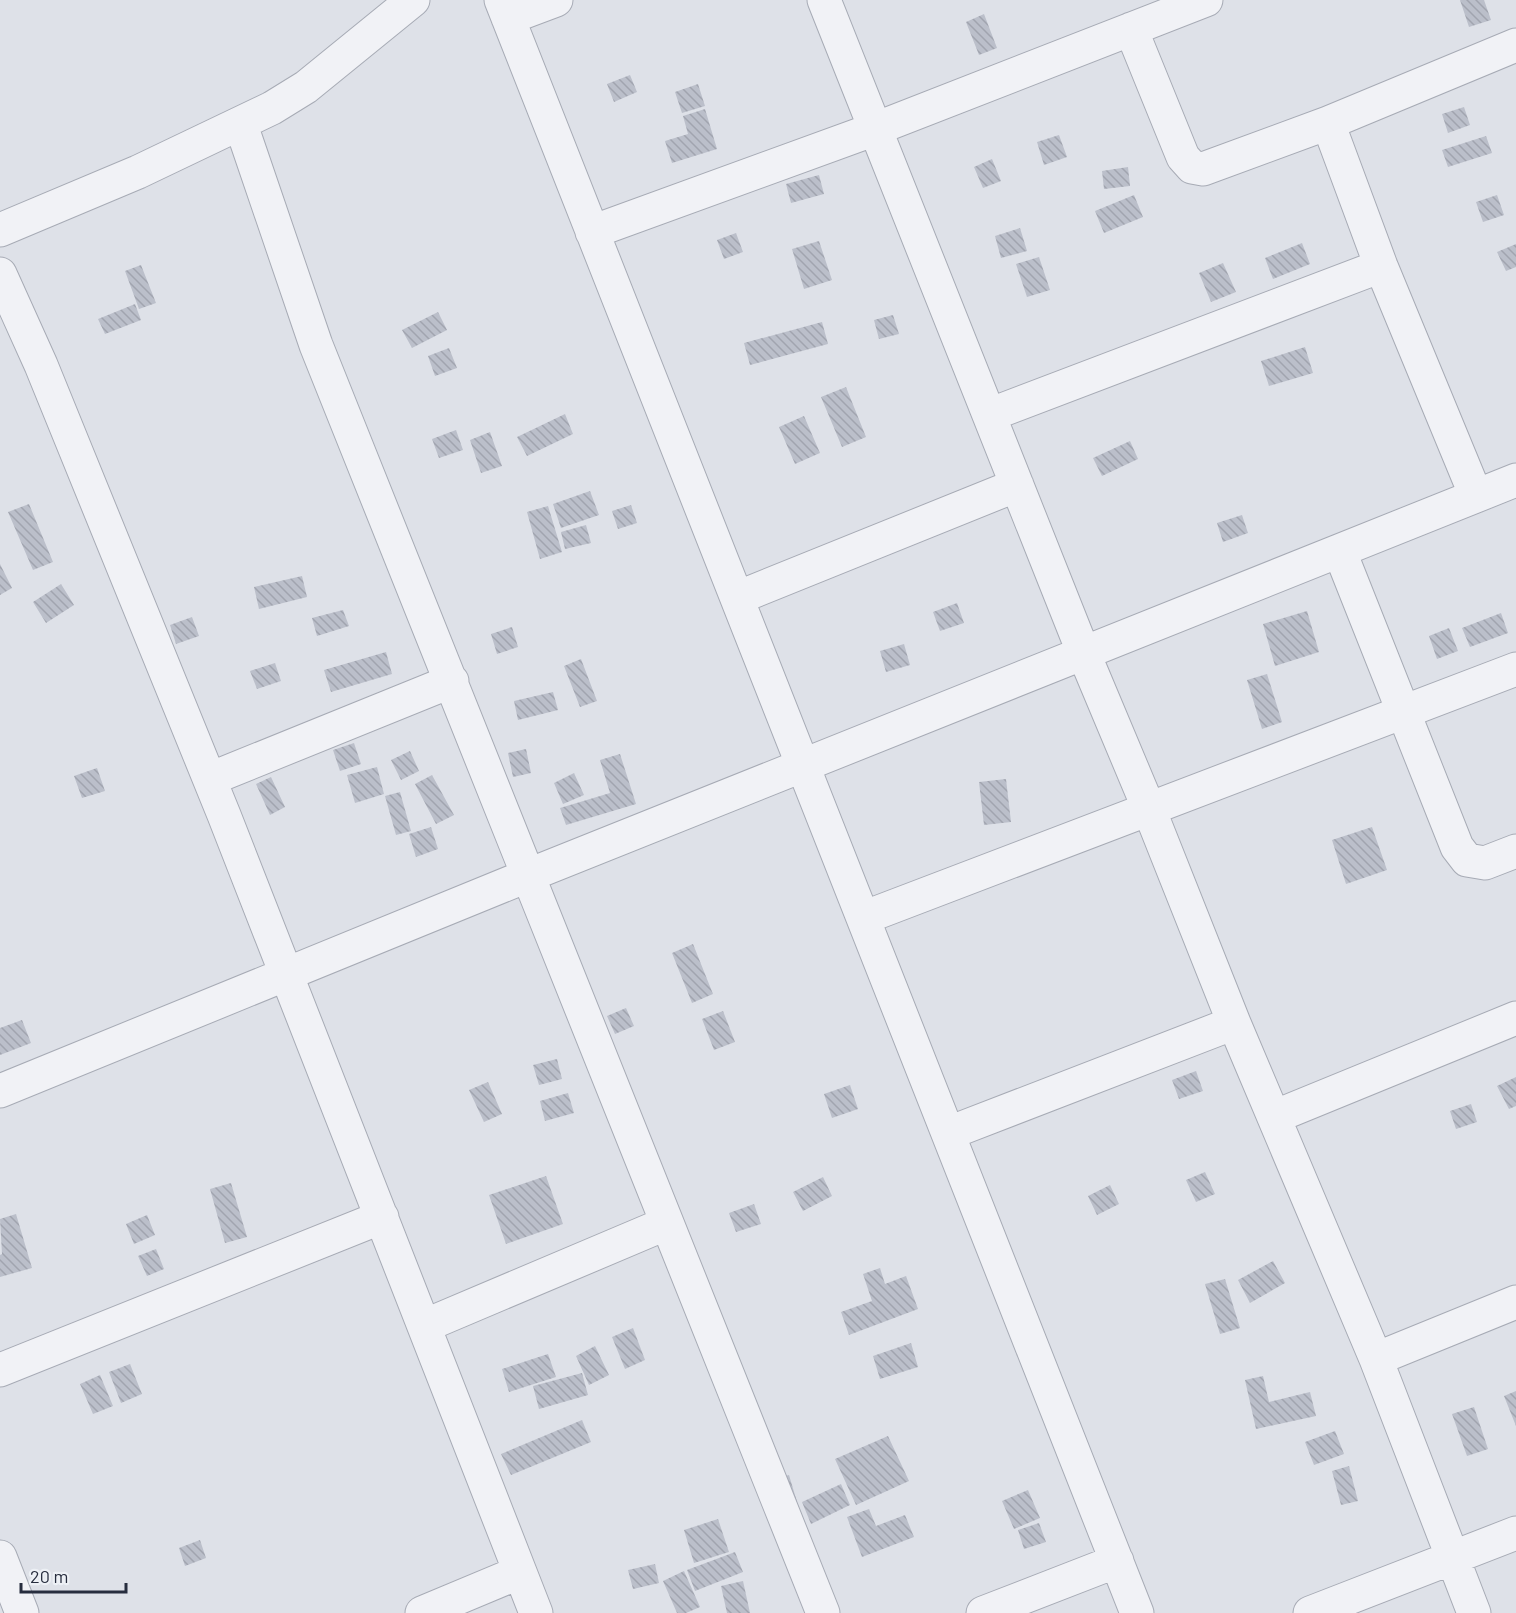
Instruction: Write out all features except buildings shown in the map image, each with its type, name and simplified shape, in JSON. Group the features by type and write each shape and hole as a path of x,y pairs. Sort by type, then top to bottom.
{"street":[{"path":"0,230 138,172 241,125 306,87 413,0"},
{"path":"556,0 505,9 950,1133 1137,1613"},
{"path":"824,0 1084,654 1149,809 1234,1023 1376,1359 1474,1613"},
{"path":"592,232 875,129 1206,0"},
{"path":"1131,29 1183,157 1192,167 1203,169 1328,123 1516,45"},
{"path":"1328,123 1381,266 1476,496"},
{"path":"241,125 316,345 452,681 665,1224 823,1613"},
{"path":"989,415 1381,266"},
{"path":"0,274 50,387 210,779 536,1613"},
{"path":"0,1092 529,875 1516,480"},
{"path":"737,598 1017,485"},
{"path":"1340,552 1457,847 1467,860 1485,863 1516,851"},
{"path":"863,918 1516,669"},
{"path":"210,779 452,681"},
{"path":"1274,1117 1516,1018"},
{"path":"950,1133 1234,1023"},
{"path":"0,1370 382,1217"},
{"path":"424,1326 665,1224"},
{"path":"1376,1359 1516,1302"},
{"path":"1310,1613 1516,1533"},
{"path":"0,1557 22,1613"},
{"path":"983,1613 1117,1561"},
{"path":"422,1613 520,1572"}]}
